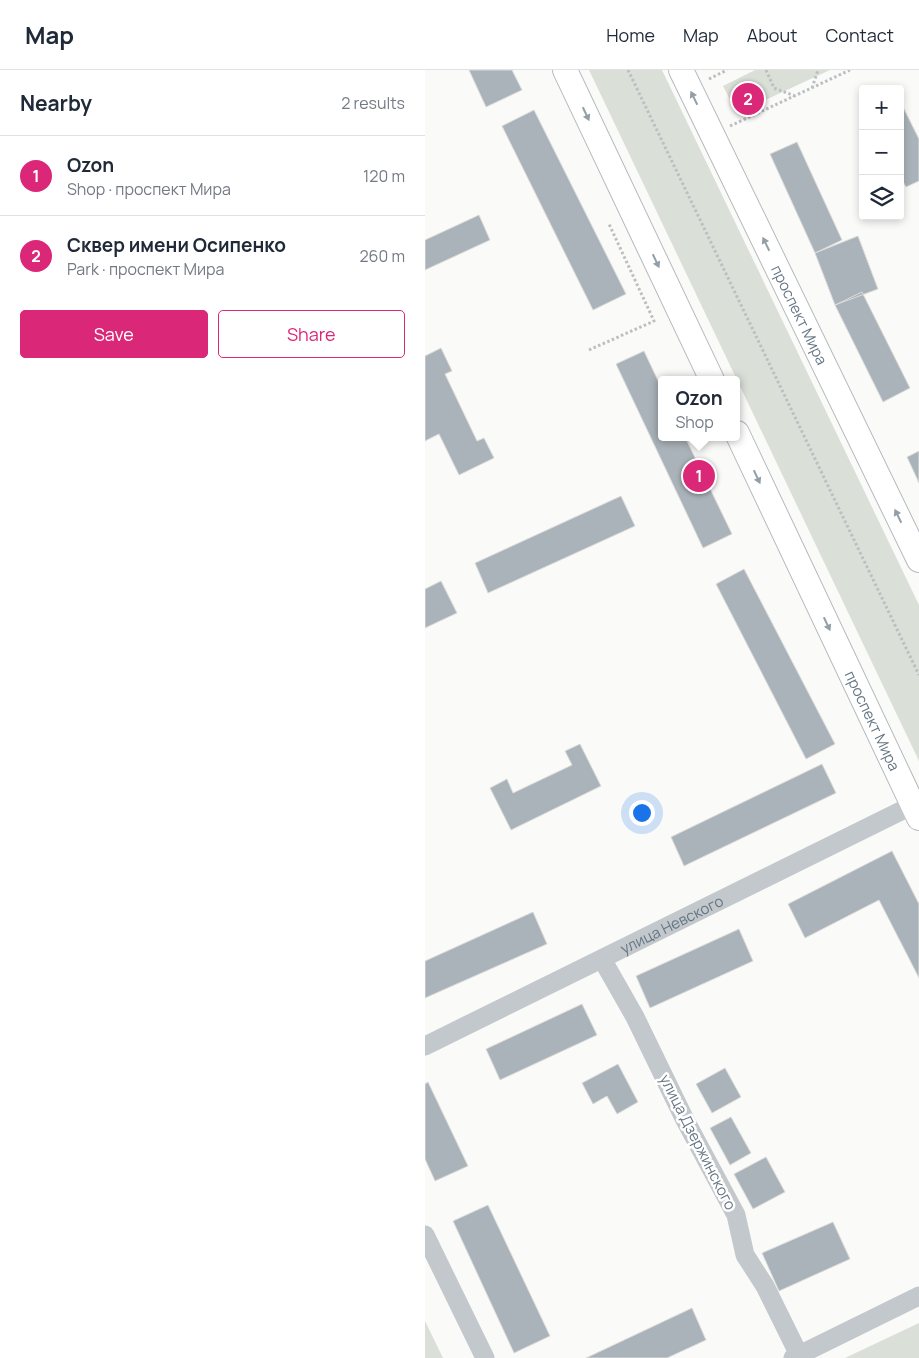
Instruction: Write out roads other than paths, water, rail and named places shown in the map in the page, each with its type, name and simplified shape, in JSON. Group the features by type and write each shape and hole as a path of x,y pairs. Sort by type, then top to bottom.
{"main road":[{"path":"565,70 709,376"},
{"name":"проспект Мира","path":"681,70 919,560"},
{"name":"проспект Мира","path":"740,439 917,808"}],"street":[{"name":"улица Невского","path":"425,1046 917,808"},
{"name":"улица Дзержинского","path":"602,959 635,1017 685,1120 735,1215 745,1255 765,1286 796,1357"},
{"path":"425,1235 485,1358"},
{"path":"796,1357 919,1296"}],"place":[{"name":"Сквер имени Осипенко","path":"748,99"},
{"name":"Ozon","path":"699,476"}]}
